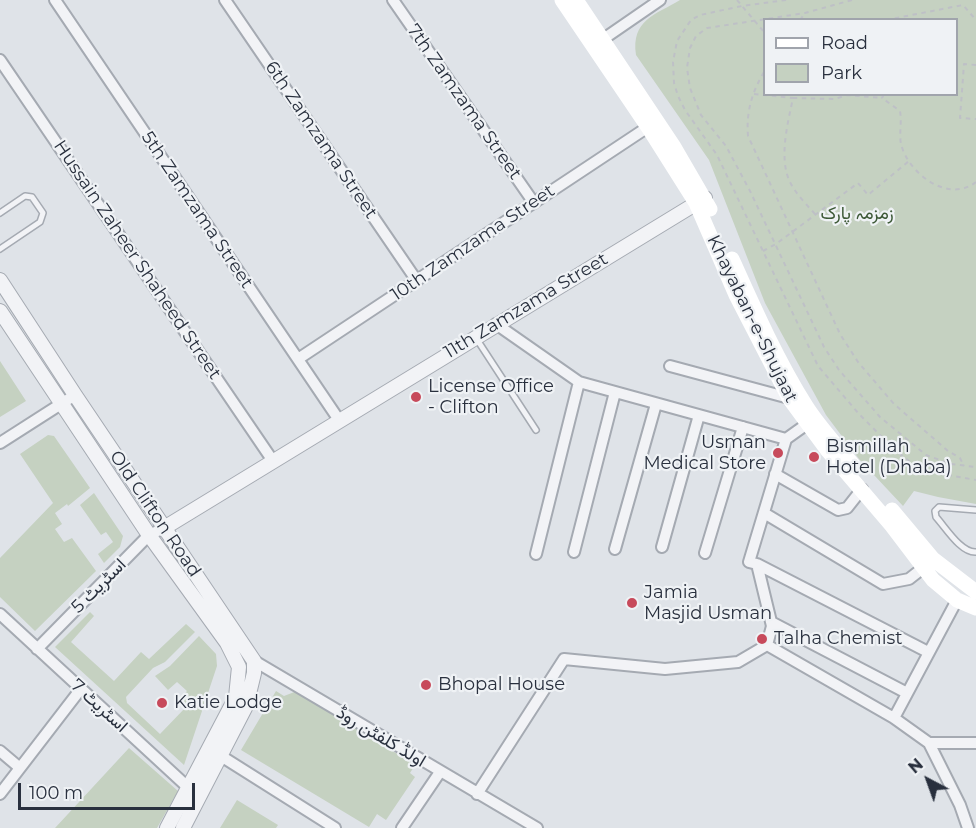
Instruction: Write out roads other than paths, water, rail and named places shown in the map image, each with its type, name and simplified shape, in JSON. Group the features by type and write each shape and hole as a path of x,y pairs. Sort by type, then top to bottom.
{"main road":[{"name":"Khayaban-e-Shujaat","path":"562,0 674,147 762,324 806,406 933,560 976,592"},
{"name":"Khayaban-e-Shujaat","path":"576,0 597,43 648,127 700,201 736,295 789,398 828,451 862,489 933,580 957,600 976,608"}],"street":[{"name":"5th Zamzama Street","path":"55,0 339,420"},
{"name":"6th Zamzama Street","path":"225,0 417,281"},
{"name":"7th Zamzama Street","path":"393,0 534,203"},
{"path":"597,43 660,0"},
{"name":"Hussain Zaheer Shaheed Street","path":"0,60 273,460"},
{"name":"10th Zamzama Street","path":"298,359 648,127"},
{"name":"11th Zamzama Street","path":"164,528 700,201"},
{"name":"Old Clifton Road","path":"0,280 254,661"},
{"name":"Old Clifton Road","path":"0,311 149,535 227,643 239,668 236,697 167,828"},
{"path":"495,324 579,382 786,439"},
{"path":"670,366 789,398"},
{"path":"536,554 579,382"},
{"path":"573,552 615,392"},
{"path":"0,443 75,395"},
{"path":"615,549 656,404"},
{"path":"662,546 699,415"},
{"path":"807,424 786,439 749,562 757,564 928,652"},
{"path":"705,553 743,427"},
{"path":"775,474 838,510 847,508 862,489"},
{"path":"764,513 883,584 909,579 923,567"},
{"name":"اسٹریٹ 5","path":"37,649 149,535 164,528"},
{"path":"477,794 564,658 665,669 738,662 766,645 772,627 757,564"},
{"path":"894,718 957,600"},
{"name":"اسٹریٹ 7","path":"0,614 199,797"},
{"path":"771,622 907,693"},
{"name":"اولڈ کلفٹن روڈ","path":"227,643 537,828"},
{"path":"766,645 894,718 929,743 960,805 968,828"},
{"path":"183,828 250,696 254,661"},
{"path":"0,794 80,690"},
{"path":"929,743 976,742"},
{"path":"0,751 20,768"},
{"path":"221,756 335,828"},
{"path":"402,828 440,772"}],"lane":[{"path":"0,213 25,196 32,197 44,213 40,222 0,249"},
{"path":"475,337 537,430"},
{"path":"976,510 939,507 934,514 963,547 969,552 976,552"}],"place":[{"name":"License Office - Clifton","path":"416,397"},
{"name":"Usman Medical Store","path":"778,453"},
{"name":"Bismillah Hotel (Dhaba)","path":"814,457"},
{"name":"Jamia Masjid Usman","path":"632,603"},
{"name":"Talha Chemist","path":"762,639"},
{"name":"Bhopal House","path":"426,685"},
{"name":"Katie Lodge","path":"162,703"}],"park label":[{"name":"زمزمہ پارک","path":"857,214"}]}
